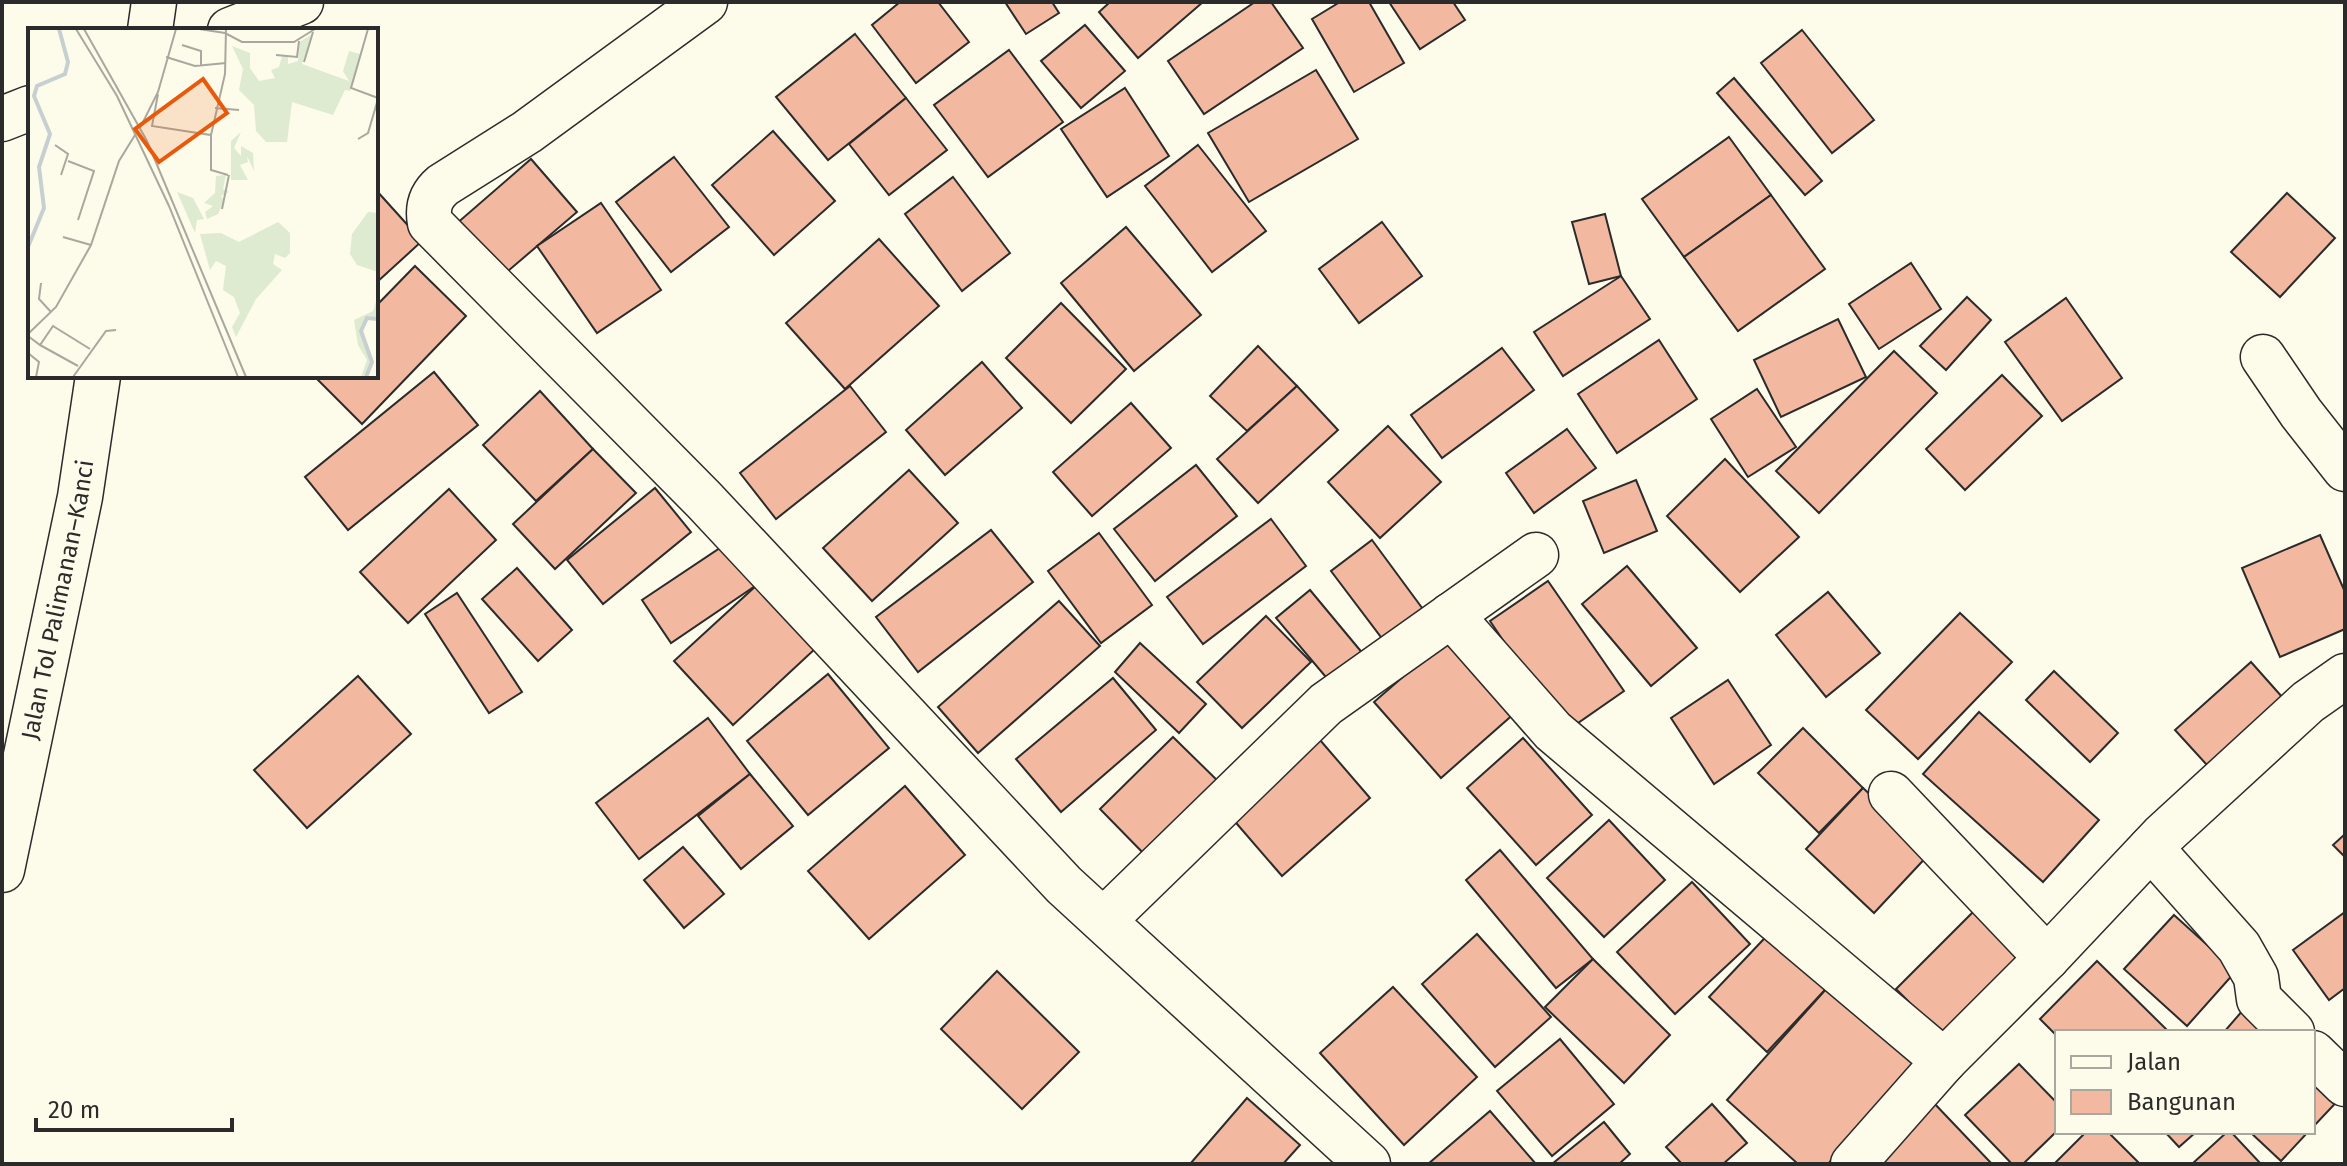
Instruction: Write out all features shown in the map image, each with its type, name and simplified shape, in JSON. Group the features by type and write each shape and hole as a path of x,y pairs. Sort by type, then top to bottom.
{"main road":[{"path":"150,28 154,2"},
{"path":"235,28 301,2"},
{"path":"705,2 527,132 443,185 430,201 430,223 704,500 1064,885 1368,1164"},
{"path":"2,119 28,109"},
{"path":"2263,357 2301,413 2345,469"},
{"name":"Jalan Tol Palimanan–Kanci","path":"2,870 80,497 98,378"},
{"path":"1104,920 1326,704 1536,555"},
{"path":"1451,615 1553,731 1944,1061"},
{"path":"1853,1164 1944,1061 2151,848 2308,702 2345,676"},
{"path":"1891,794 2047,958"},
{"path":"2151,848 2239,947 2256,977 2259,999 2290,1030"},
{"path":"2315,1055 2345,1084"}],"building":[{"path":"900,2 938,2 969,42 916,83 872,25"},
{"path":"1005,2 1052,2 1059,13 1026,34"},
{"path":"1110,2 1203,2 1138,58 1099,12"},
{"path":"1255,2 1271,2 1303,48 1204,114 1168,61"},
{"path":"1340,2 1369,2 1404,63 1354,92 1312,19"},
{"path":"1389,2 1453,2 1465,20 1420,49"},
{"path":"1085,25 1125,71 1081,108 1041,61"},
{"path":"1802,30 1874,120 1832,153 1761,63"},
{"path":"855,34 906,98 828,160 776,97"},
{"path":"1009,50 1063,122 988,177 934,105"},
{"path":"1316,70 1358,139 1249,202 1208,133"},
{"path":"1734,78 1822,181 1805,195 1717,93"},
{"path":"1125,88 1169,156 1107,197 1061,129"},
{"path":"906,98 947,150 889,195 849,144"},
{"path":"773,131 835,201 774,255 712,185"},
{"path":"1729,137 1771,195 1684,257 1642,199"},
{"path":"1198,145 1266,231 1212,272 1145,186"},
{"path":"674,157 729,227 671,272 616,202"},
{"path":"531,159 577,212 494,283 448,231"},
{"path":"953,177 1010,253 962,291 905,214"},
{"path":"378,192 422,241 378,281"},
{"path":"2287,193 2335,238 2280,297 2231,252"},
{"path":"1771,195 1825,269 1738,331 1684,257"},
{"path":"601,203 661,290 597,333 537,246"},
{"path":"1605,214 1621,276 1589,284 1572,222"},
{"path":"1382,222 1422,276 1359,323 1319,269"},
{"path":"1126,227 1201,315 1134,371 1061,283"},
{"path":"879,239 939,306 845,389 786,323"},
{"path":"1911,263 1941,309 1879,349 1849,304"},
{"path":"415,266 466,316 362,424 316,378 378,378 378,304"},
{"path":"1621,276 1650,319 1563,376 1534,332"},
{"path":"1967,297 1991,320 1946,370 1920,346"},
{"path":"2066,298 2122,378 2062,421 2005,342"},
{"path":"1061,303 1126,369 1071,423 1006,358"},
{"path":"1838,319 1866,377 1781,417 1754,360"},
{"path":"1659,340 1697,399 1617,453 1578,394"},
{"path":"1258,346 1297,386 1247,431 1210,396"},
{"path":"1502,348 1534,390 1442,458 1411,415"},
{"path":"1894,351 1937,393 1819,513 1776,471"},
{"path":"982,362 1022,408 945,475 906,430"},
{"path":"434,372 478,425 348,530 305,477"},
{"path":"2002,375 2042,416 1965,490 1926,449"},
{"path":"850,386 886,432 776,519 740,473"},
{"path":"1297,386 1338,430 1258,503 1217,459"},
{"path":"1757,389 1796,447 1748,477 1711,419"},
{"path":"540,391 593,449 536,501 483,445"},
{"path":"1131,403 1171,448 1092,516 1053,472"},
{"path":"1388,426 1441,482 1380,538 1328,482"},
{"path":"1567,429 1596,468 1534,513 1506,473"},
{"path":"593,449 636,493 555,569 513,524"},
{"path":"1725,459 1799,537 1740,592 1667,516"},
{"path":"1196,465 1237,516 1155,581 1114,529"},
{"path":"909,470 958,523 872,601 823,548"},
{"path":"1636,480 1657,531 1604,553 1583,501"},
{"path":"655,488 691,532 603,604 567,560"},
{"path":"449,489 496,540 408,623 360,572"},
{"path":"1271,519 1306,566 1203,644 1167,597"},
{"path":"991,530 1033,582 918,672 876,617"},
{"path":"1099,533 1152,605 1101,643 1048,571"},
{"path":"2320,535 2345,592 2345,629 2280,657 2242,568"},
{"path":"1372,540 1428,616 1387,645 1331,571"},
{"path":"729,542 758,584 671,643 642,600"},
{"path":"1627,566 1697,648 1651,686 1582,604"},
{"path":"517,568 572,630 538,661 482,599"},
{"path":"1548,581 1624,691 1565,732 1490,621"},
{"path":"758,584 816,648 733,725 674,661"},
{"path":"1310,590 1369,661 1336,689 1276,618"},
{"path":"1828,592 1880,653 1826,697 1776,635"},
{"path":"457,593 522,692 489,713 425,614"},
{"path":"1059,601 1100,646 978,753 938,707"},
{"path":"1960,613 2012,662 1918,759 1866,710"},
{"path":"1266,616 1311,662 1242,728 1197,682"},
{"path":"1458,629 1525,704 1441,778 1374,702"},
{"path":"1140,643 1206,704 1179,733 1115,672"},
{"path":"2251,662 2283,698 2207,765 2175,730"},
{"path":"2054,671 2118,733 2090,762 2026,700"},
{"path":"828,674 889,748 808,815 747,741"},
{"path":"358,676 411,734 307,828 254,770"},
{"path":"1113,678 1156,730 1061,812 1016,759"},
{"path":"1728,680 1771,745 1714,784 1671,718"},
{"path":"1979,712 2099,820 2043,882 1923,774"},
{"path":"708,718 750,774 639,859 596,803"},
{"path":"1803,728 1863,788 1819,833 1758,773"},
{"path":"1173,737 1224,787 1151,861 1100,809"},
{"path":"1523,738 1592,815 1536,865 1467,788"},
{"path":"1320,740 1370,798 1282,876 1231,817"},
{"path":"750,774 793,826 741,869 698,816"},
{"path":"905,786 965,855 869,939 808,871"},
{"path":"1863,788 1932,851 1874,913 1806,849"},
{"path":"1609,820 1665,880 1604,937 1547,878"},
{"path":"2345,834 2345,857 2333,845"},
{"path":"683,847 724,894 684,928 644,880"},
{"path":"1500,850 1593,959 1556,988 1466,880"},
{"path":"1692,882 1750,944 1675,1014 1617,952"},
{"path":"1980,905 2026,950 1942,1035 1896,989"},
{"path":"2345,912 2345,988 2329,1000 2293,950"},
{"path":"2174,915 2236,971 2187,1026 2124,969"},
{"path":"1778,924 1836,978 1767,1052 1709,997"},
{"path":"1477,934 1551,1017 1495,1067 1422,984"},
{"path":"1593,959 1670,1035 1624,1083 1545,1007"},
{"path":"2097,961 2166,1029 2055,1030 2055,1034 2040,1019"},
{"path":"997,971 1079,1052 1022,1109 941,1029"},
{"path":"1836,978 1924,1057 1828,1164 1798,1164 1727,1100"},
{"path":"1393,987 1477,1077 1404,1145 1320,1053"},
{"path":"2250,1002 2281,1030 2226,1030"},
{"path":"1560,1039 1614,1104 1552,1156 1497,1091"},
{"path":"2315,1062 2345,1093 2315,1125"},
{"path":"2019,1064 2055,1101 2055,1133 2023,1164 2012,1164 1965,1115"},
{"path":"1247,1098 1300,1145 1283,1164 1190,1164"},
{"path":"1932,1101 1992,1164 1865,1164"},
{"path":"1712,1104 1747,1143 1723,1164 1682,1164 1666,1147"},
{"path":"1490,1111 1536,1164 1428,1164"},
{"path":"1604,1122 1630,1154 1619,1164 1552,1164"},
{"path":"2084,1134 2110,1134 2140,1164 2054,1164"},
{"path":"2167,1134 2194,1134 2179,1147"},
{"path":"2225,1134 2233,1134 2261,1164 2192,1164"},
{"path":"2252,1134 2306,1134 2281,1161"}]}
